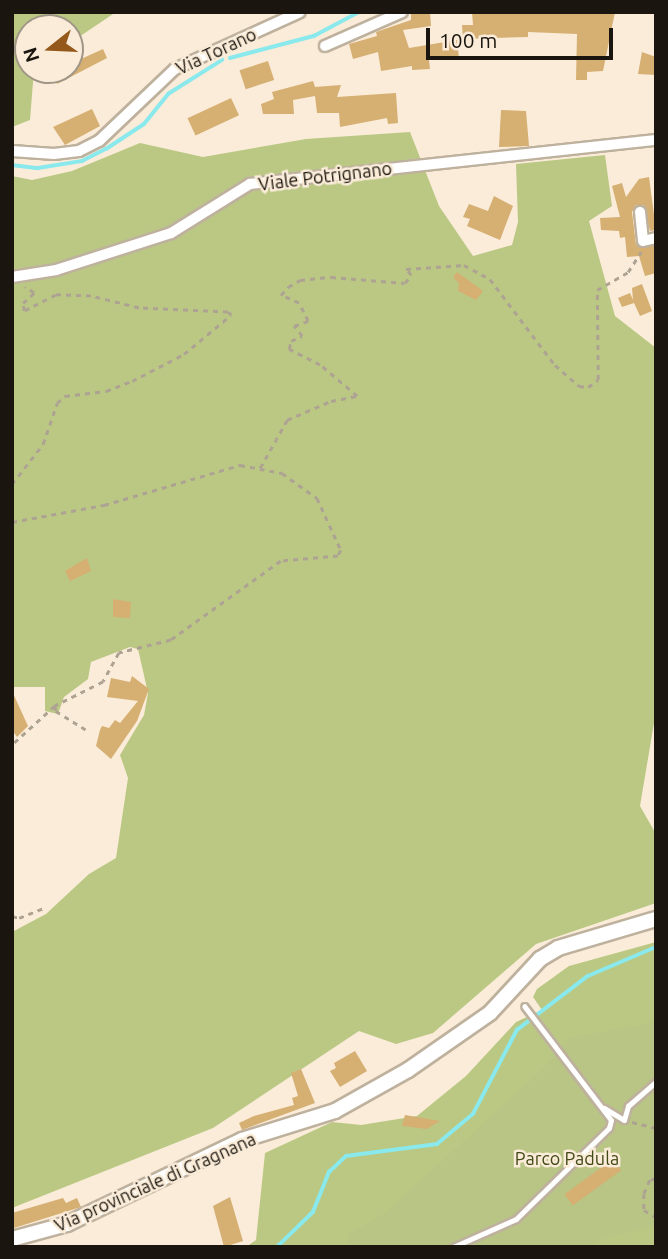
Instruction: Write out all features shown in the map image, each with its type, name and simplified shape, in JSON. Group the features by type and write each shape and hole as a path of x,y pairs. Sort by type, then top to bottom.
{"main road":[{"name":"Via provinciale di Gragnana","path":"12,1240 67,1224 242,1140 335,1111 408,1070 490,1013 540,959 558,948 656,919"}],"street":[{"name":"Via Torano","path":"12,151 30,155 79,151 114,131 175,69 288,15 300,12"},
{"path":"325,46 402,12"},
{"name":"Viale Potrignano","path":"15,281 56,271 171,233 250,184 656,140"},
{"path":"640,212 651,240"}],"lane":[{"path":"453,1247 516,1219 609,1128 611,1120 524,1006"},
{"path":"601,1107 624,1120 628,1105 656,1082"}],"path":[{"path":"260,468 286,421 331,401 357,396 320,365 289,349 291,341 302,336 294,326 308,321 299,303 281,295 300,280 331,277 405,283 411,275 406,269 464,265 490,279 555,365 579,386 588,387 598,380 597,290 628,272 651,240"},
{"path":"12,484 43,444 57,403 65,396 106,391 132,381 184,354 231,315 229,312 139,308 91,296 68,295 56,295 24,311 20,308 33,289 15,281"},
{"path":"12,522 128,499 224,468 260,468 282,473 317,498 340,542 338,556 281,561 171,640 119,653 103,682 55,706 12,745"},
{"path":"55,706 56,711 87,730"},
{"path":"12,916 19,918 46,908"},
{"path":"624,1120 654,1128 656,1134"},
{"path":"656,1179 650,1180 644,1194 644,1210 656,1217"}],"green space":[{"path":"12,12 116,12 84,34 84,14 14,14 14,84 33,84 30,120 12,127"},
{"path":"410,132 439,206 473,256 512,245 518,222 516,164 605,155 612,206 589,221 615,316 656,348 656,711 640,806 656,834 656,903 536,944 433,1033 396,1044 359,1031 213,1128 12,1208 12,932 46,914 89,874 116,858 128,778 120,755 144,715 148,693 138,649 130,647 91,662 88,679 64,697 58,714 45,711 45,687 12,687 12,176 32,180 72,171 140,143 203,157 306,139"},
{"path":"656,942 656,1022 569,1038 543,1069 386,1212 348,1235 348,1247 246,1247 256,1240 265,1153 332,1122 361,1125 417,1116 466,1076 516,1022 542,1010 533,997 537,989 569,966"},
{"name":"Parco Padula","path":"656,982 656,1247 303,1247 517,1082 594,1016"},
{"path":"656,1226 656,1247 590,1247 605,1238"}],"building":[{"path":"430,12 431,26 403,30 409,48 457,40 459,58 429,60 430,69 412,70 412,66 381,71 378,52 353,59 349,44 377,36 376,32 411,20 411,14"},
{"path":"472,12 615,12 603,71 587,72 587,80 576,80 577,34 528,32 528,37 463,39 462,25 473,25"},
{"path":"103,49 107,58 84,70 84,58"},
{"path":"642,52 656,57 656,75 638,74"},
{"path":"268,61 274,80 246,89 239,70"},
{"path":"313,81 315,87 341,85 337,97 396,93 398,123 388,124 387,118 340,127 339,113 317,113 315,96 293,100 294,114 263,114 261,104 274,99 272,92"},
{"path":"231,98 239,115 196,136 187,118"},
{"path":"92,109 100,126 65,145 53,127"},
{"path":"501,110 526,111 529,146 499,147"},
{"path":"649,177 656,230 650,231 644,205 636,205 632,212 636,245 656,246 656,273 645,276 639,256 627,257 625,237 620,238 619,231 601,230 600,218 620,217 612,186 622,183 626,197 639,179"},
{"path":"494,196 513,206 500,240 467,226 470,219 463,217 469,204 488,211"},
{"path":"457,272 483,291 476,300 458,291 459,283 453,277"},
{"path":"642,284 652,311 640,316 634,303 622,307 618,298 630,293 633,300 632,288"},
{"path":"87,558 91,571 70,581 65,571"},
{"path":"113,599 131,602 130,618 113,617"},
{"path":"132,676 149,689 137,721 111,759 96,746 100,730 102,726 109,728 115,720 120,723 138,701 107,697 111,678 130,682"},
{"path":"12,691 28,726 17,737 12,730"},
{"path":"355,1051 367,1071 340,1087 330,1071 336,1068 334,1063"},
{"path":"301,1069 315,1103 242,1130 239,1123 294,1105 292,1098 298,1096 291,1073"},
{"path":"405,1115 440,1121 427,1129 402,1126"},
{"path":"613,1159 621,1170 573,1206 564,1194"},
{"path":"230,1197 243,1241 224,1247 213,1206"},
{"path":"63,1198 66,1203 77,1198 81,1207 14,1228 12,1213"}],"waterway":[{"path":"230,58 314,36 359,12"},
{"path":"12,165 38,168 82,161 144,124 168,94 222,60"},
{"path":"277,1247 313,1212 329,1172 346,1156 437,1144 473,1114 517,1030 588,976 656,947"}]}
